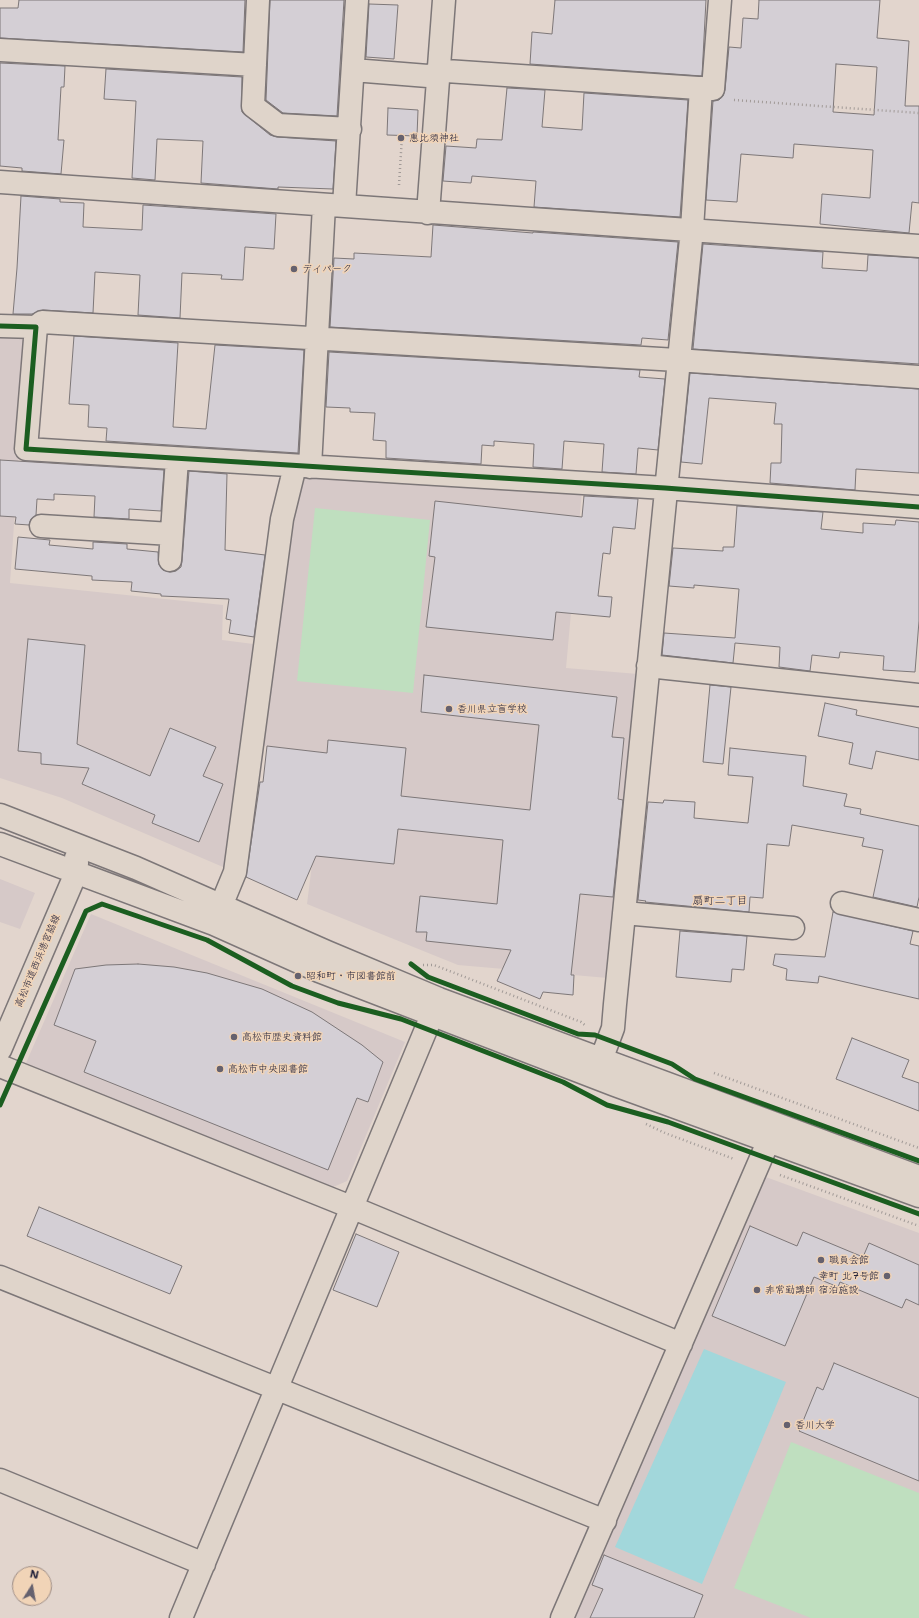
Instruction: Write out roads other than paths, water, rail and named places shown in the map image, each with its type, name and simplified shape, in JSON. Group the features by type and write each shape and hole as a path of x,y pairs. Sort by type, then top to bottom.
{"street":[{"path":"258,0 253,106 278,125 350,129"},
{"path":"221,906 235,872 282,519 302,466 334,206 350,129 357,0"},
{"path":"428,213 444,0"},
{"path":"602,1060 613,1028 677,360 707,88 720,0"},
{"path":"0,50 255,65"},
{"path":"353,70 428,76 446,70 707,88"},
{"path":"0,182 919,246"},
{"path":"0,326 36,327 42,322 677,360 919,378"},
{"path":"36,327 26,449 665,488 919,507"},
{"path":"170,560 177,459"},
{"path":"41,526 171,534"},
{"path":"648,666 919,695"},
{"path":"0,815 59,837 439,999 919,1177"},
{"path":"59,837 72,850 78,863 76,873"},
{"path":"0,844 214,924 319,971 432,1015 768,1142 919,1196"},
{"path":"76,873 84,864 108,858"},
{"name":"高松市道西浜港宮脇線","path":"0,1050 76,873"},
{"path":"842,903 919,920"},
{"path":"624,914 793,928"},
{"path":"181,1618 432,1015"},
{"path":"0,1066 351,1207 681,1344"},
{"path":"562,1618 768,1142"},
{"path":"0,1277 605,1521"},
{"path":"0,1480 204,1564"}],"water":[{"path":"704,1349 786,1382 702,1584 615,1547"}],"place":[{"name":"惠比須神社","path":"401,138"},
{"name":"デイパーク","path":"294,269"},
{"name":"香川県立盲学校","path":"449,709"},
{"name":"昭和町・市図書館前","path":"298,976"},
{"name":"高松市歴史資料館","path":"234,1037"},
{"name":"高松市中央図書館","path":"220,1069"},
{"name":"職員会館","path":"821,1260"},
{"name":"幸町 北7号館","path":"887,1276"},
{"name":"非常勤講師 宿泊施設","path":"757,1290"},
{"name":"香川大学","path":"787,1425"}],"district":[{"name":"扇町二丁目","path":"720,901"}]}
